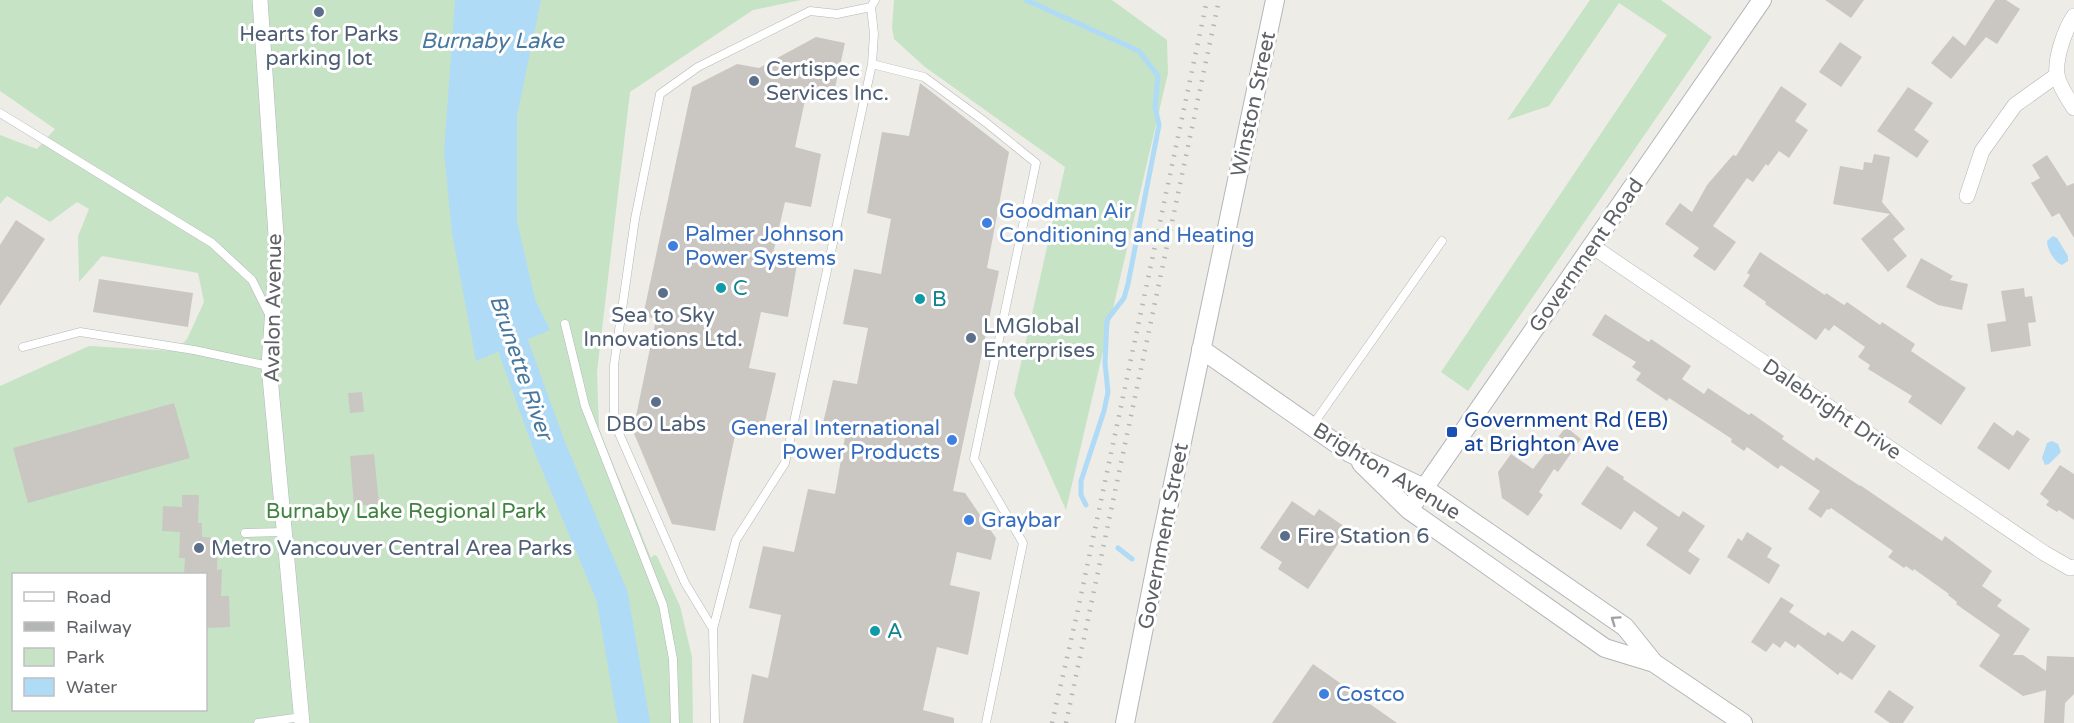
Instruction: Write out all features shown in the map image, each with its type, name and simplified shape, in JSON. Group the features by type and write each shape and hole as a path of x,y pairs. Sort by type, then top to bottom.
{"street":[{"name":"Avalon Avenue","path":"260,0 277,250 269,366 302,720"},
{"name":"Winston Street","path":"1201,349 1275,0"},
{"name":"Government Road","path":"1409,510 1762,0"},
{"path":"2074,16 2068,25 2060,49 2057,75 2074,108"},
{"path":"1967,196 1982,151 2015,105 2057,75"},
{"name":"Dalebright Drive","path":"1592,246 2044,554 2070,568 2074,567"},
{"name":"Brighton Avenue","path":"1201,349 1350,453 1409,510 1605,648 1654,663 1743,723"},
{"name":"Government Street","path":"1125,723 1201,349"},
{"name":"Brighton Avenue","path":"1350,453 1424,488 1625,627 1654,663"}],"lane":[{"path":"713,629 684,583 614,422 614,365 635,219 660,94 698,67 810,11 837,14 873,3 872,64 785,464 736,540 713,629 716,723"},
{"path":"872,64 924,77 1036,163 974,459 1023,543 986,723"},
{"path":"0,113 212,243 252,280 273,322"},
{"path":"1312,426 1442,241"},
{"path":"565,324 585,406 663,605 673,659 675,723"},
{"path":"23,348 80,332 194,350 269,366"},
{"path":"245,533 284,532"},
{"path":"258,723 302,720"}],"green space":[{"name":"Burnaby Lake Regional Park","path":"0,0 801,0 753,10 630,92 597,372 599,429 651,558 654,555 657,556 680,606 692,657 693,723 0,723 0,386 89,346 176,351 187,339 204,302 198,273 102,256 79,282 78,236 89,209 77,202 50,222 7,196 0,204 0,135 37,149 55,129 0,91"},
{"path":"894,0 1112,0 1167,40 1168,73 1066,510 1014,394 1065,167 925,67 894,39 892,27"},
{"path":"1590,0 1661,0 1712,37 1468,391 1441,372 1667,35 1619,3 1549,106 1507,120"}],"water":[{"name":"Burnaby Lake","path":"455,0 541,0 517,116 517,221 535,299 550,330 476,361 452,233 444,152"},
{"path":"2053,236 2057,238 2068,256 2068,261 2062,265 2048,248 2047,241"},
{"path":"2052,441 2058,444 2061,452 2045,465 2042,458 2047,443"}],"building":[{"path":"1825,0 1864,0 1851,18"},
{"path":"1995,0 2006,0 2020,9 1997,44 1986,37 1951,79 1931,63 1953,36 1965,46"},
{"name":"C","path":"816,37 845,43 833,97 807,91 795,147 821,154 811,207 785,202 772,258 797,264 788,317 761,312 749,368 776,373 764,426 738,421 715,531 672,524 633,431 656,319 643,316 692,87 737,64 759,68"},
{"path":"1840,42 1862,57 1841,87 1819,72"},
{"name":"B","path":"920,83 1009,152 987,268 999,271 953,491 965,493 996,538 991,560 957,552 950,585 980,592 968,655 937,647 923,710 954,718 954,723 743,723 752,674 768,678 781,615 749,608 763,546 794,552 808,489 835,494 845,437 821,432 833,380 857,384 868,328 843,324 854,269 881,274 891,219 867,213 882,132 909,136"},
{"path":"1781,86 1807,104 1795,121 1808,130 1789,158 1779,151 1753,182 1747,178 1713,226 1736,242 1715,271 1693,256 1699,248 1665,224 1680,203 1692,212 1707,185 1733,155 1736,156"},
{"path":"1908,87 1933,103 1914,130 1929,141 1917,158 1877,131"},
{"path":"1874,154 1890,157 1882,202 1905,229 1893,239 1907,256 1888,272 1861,239 1890,214 1833,204 1840,166 1863,170 1864,162 1872,163"},
{"path":"2047,155 2067,186 2074,183 2074,238 2059,213 2052,217 2031,183 2040,178 2032,165"},
{"path":"16,220 45,239 0,306 0,245"},
{"path":"1760,252 1825,295 1826,293 1844,305 1847,302 1880,325 1882,322 1915,344 1911,351 1966,388 1941,425 1908,402 1912,396 1868,369 1870,365 1858,357 1865,347 1834,325 1829,331 1825,328 1816,340 1743,286 1750,275 1747,273"},
{"path":"1921,258 1953,276 1950,280 1968,284 1962,310 1938,305 1906,287"},
{"path":"99,279 193,293 188,327 93,312"},
{"path":"2024,288 2025,297 2032,296 2036,322 2028,323 2031,346 1991,352 1987,324 2006,321 2001,291"},
{"path":"1605,314 1649,342 1651,339 1691,366 1682,379 1704,394 1708,388 1749,415 1751,413 1784,436 1782,439 1814,461 1816,457 1942,541 1945,536 1992,571 1982,586 2002,600 1997,606 2030,629 2013,655 2023,655 2046,671 2047,656 2074,657 2074,694 2065,703 2064,723 2044,723 2046,690 2023,696 1979,666 2000,635 1956,604 1957,602 1949,594 1914,569 1913,571 1906,566 1904,568 1888,557 1893,551 1831,508 1827,509 1821,518 1808,509 1820,491 1781,465 1778,469 1747,447 1744,451 1731,442 1732,439 1669,398 1667,401 1636,380 1641,373 1632,367 1636,362 1592,335"},
{"path":"362,392 364,412 350,413 348,393"},
{"path":"174,403 190,458 28,503 13,448"},
{"path":"1994,422 2013,436 2017,430 2030,439 2009,470 1977,448"},
{"path":"1566,427 1581,439 1558,472 1554,469 1539,492 1543,495 1528,516 1502,498 1498,472 1511,454 1533,469"},
{"path":"374,454 379,504 354,506 350,456"},
{"path":"2060,465 2074,474 2074,520 2046,505 2049,501 2040,494"},
{"path":"1607,466 1679,517 1683,511 1705,526 1688,551 1700,559 1690,575 1646,545 1658,528 1634,511 1621,530 1581,504"},
{"name":"Metro Vancouver Central Area Parks","path":"182,495 199,495 198,523 202,523 202,537 218,538 217,570 222,569 221,596 229,596 230,627 207,628 207,573 184,573 185,558 179,558 180,532 162,531 163,506 182,507"},
{"path":"1292,501 1314,516 1319,509 1348,529 1308,589 1278,569 1282,562 1260,548"},
{"path":"1747,532 1772,548 1767,557 1780,565 1769,584 1727,557 1738,538 1742,541"},
{"path":"1781,597 1794,605 1789,612 1825,636 1828,632 1843,642 1852,630 1876,646 1852,680 1840,672 1838,675 1798,644 1795,648 1785,641 1780,648 1773,643 1766,652 1751,642"},
{"name":"Costco","path":"1313,664 1397,723 1272,723"},
{"path":"1889,690 1914,707 1903,723 1890,723 1874,712"}],"waterway":[{"path":"1026,0 1139,51 1158,76 1155,107 1159,125 1128,284 1124,298 1107,320 1105,363 1108,392 1081,481 1081,495 1086,505"},
{"name":"Brunette River","path":"499,307 549,445 612,596 634,723"},
{"path":"1118,548 1132,559"}],"railway":[{"path":"1052,723 1207,0"},
{"path":"1066,723 1219,0"}],"place":[{"name":"Hearts for Parks parking lot","path":"319,12"},
{"name":"Certispec Services Inc.","path":"754,81"},
{"name":"Goodman Air Conditioning and Heating","path":"987,223"},
{"name":"Palmer Johnson Power Systems","path":"673,246"},
{"name":"C","path":"721,288"},
{"name":"Sea to Sky Innovations Ltd.","path":"663,293"},
{"name":"B","path":"920,299"},
{"name":"LMGlobal Enterprises","path":"971,338"},
{"name":"DBO Labs","path":"656,402"},
{"name":"Government Rd (EB) at Brighton Ave","path":"1452,432"},
{"name":"General International Power Products","path":"952,440"},
{"name":"Graybar","path":"969,520"},
{"name":"Fire Station 6","path":"1285,536"},
{"name":"Metro Vancouver Central Area Parks","path":"199,548"},
{"name":"A","path":"875,631"},
{"name":"Costco","path":"1324,694"}]}
